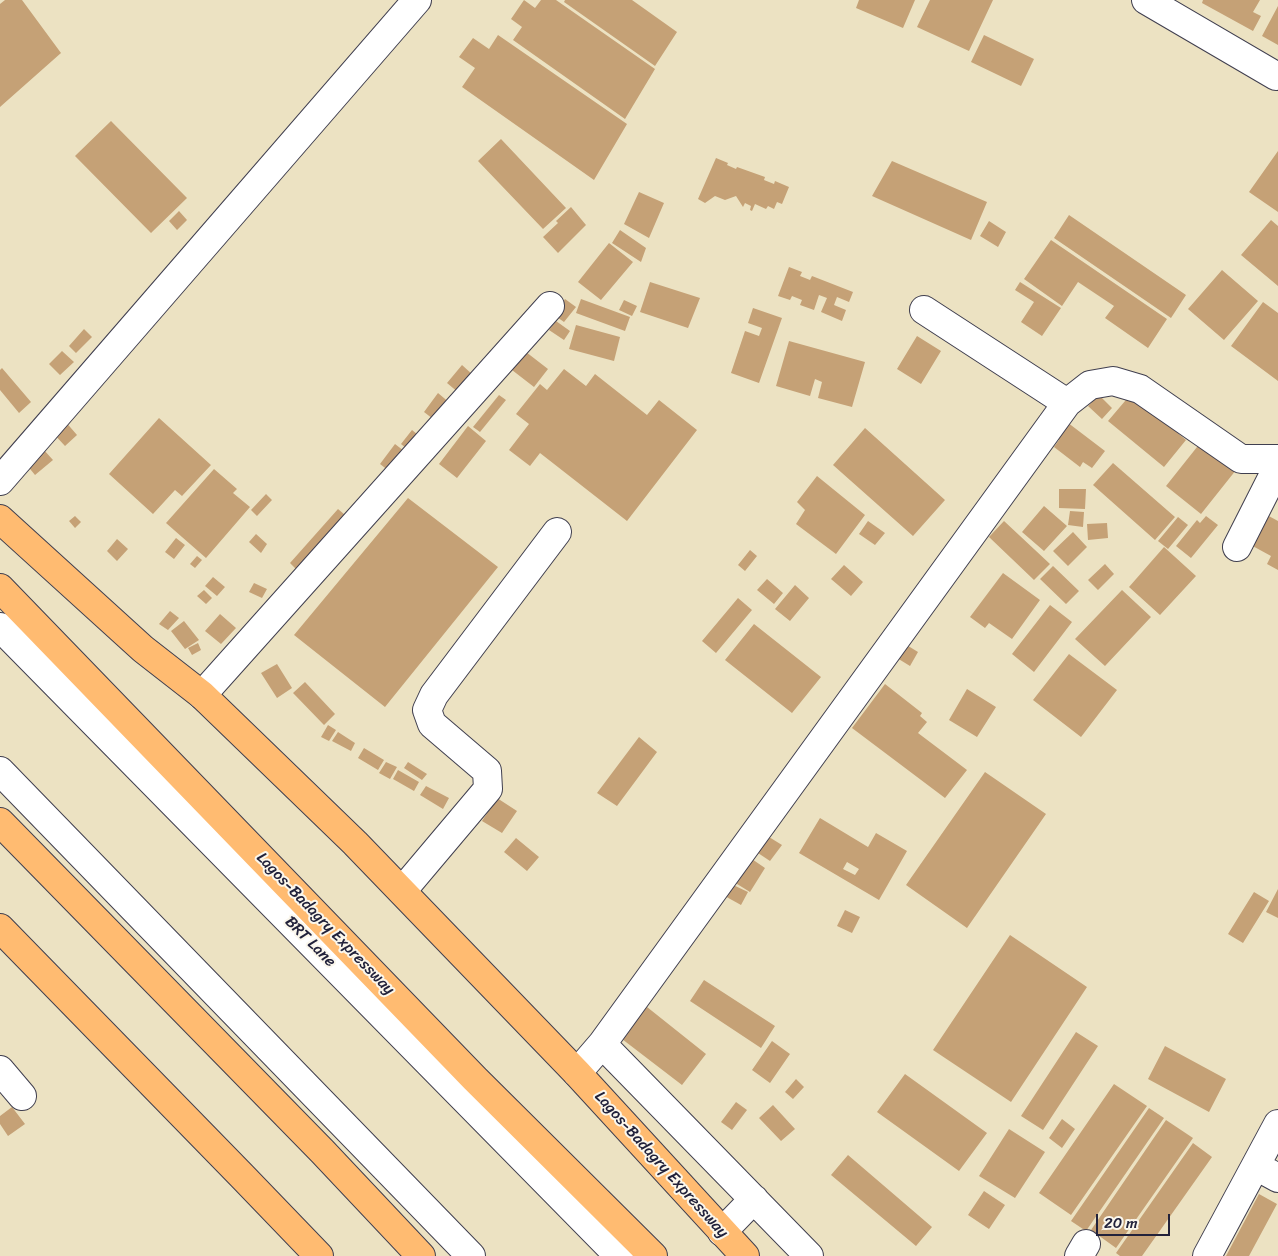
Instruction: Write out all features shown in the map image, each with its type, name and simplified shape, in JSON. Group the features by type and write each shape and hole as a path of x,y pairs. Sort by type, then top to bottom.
{"main road":[{"name":"Lagos-Badagry Expressway","path":"0,519 143,649 202,695 356,843 577,1073 745,1256"},
{"name":"Lagos-Badagry Expressway","path":"0,588 468,1071 653,1256"},
{"path":"0,822 322,1151 421,1256"},
{"path":"0,928 319,1256"}],"street":[{"path":"0,481 418,0"},
{"path":"1146,0 1276,76"},
{"path":"202,695 550,306"},
{"path":"924,310 1067,403"},
{"path":"577,1073 602,1044 1067,403 1090,386 1114,381 1140,388 1241,459 1278,459"},
{"path":"1236,548 1278,466"},
{"path":"402,891 488,789 487,772 432,724 427,710 434,695 557,532"},
{"path":"1,629 25,613"},
{"name":"BRT Lane","path":"1,629 619,1256"},
{"path":"0,771 471,1256"},
{"path":"602,1044 809,1256"},
{"path":"0,1070 22,1096"},
{"path":"1207,1256 1267,1172 1278,1124"},
{"path":"722,1232 754,1199"}],"building":[{"path":"5,0 22,0 61,53 0,107 0,4"},
{"path":"524,0 535,8 541,0 556,0 655,69 625,119 513,40 522,27 511,19"},
{"path":"565,0 632,0 677,32 655,66 564,2"},
{"path":"859,0 915,0 903,28 856,8"},
{"path":"930,0 993,0 969,51 917,27"},
{"path":"1203,0 1260,0 1253,12 1261,16 1253,31 1202,3"},
{"path":"1278,6 1278,45 1262,36"},
{"path":"498,35 627,124 594,180 462,87 475,68 459,57 473,38 489,49"},
{"path":"984,35 1034,59 1021,86 971,62"},
{"path":"111,121 187,198 151,233 75,156"},
{"path":"501,139 566,208 543,229 478,161"},
{"path":"1278,151 1278,212 1249,192"},
{"path":"716,158 736,169 737,167 765,177 764,180 774,184 775,181 789,187 782,204 777,202 774,209 768,206 766,209 755,204 752,211 750,210 751,206 745,203 743,207 736,196 725,200 715,196 705,203 698,199"},
{"path":"892,161 987,202 971,240 872,196"},
{"path":"639,192 664,203 649,238 624,224"},
{"path":"571,207 586,225 558,253 543,237"},
{"path":"179,211 187,220 177,230 169,221"},
{"path":"1069,215 1186,295 1171,318 1054,238"},
{"path":"1271,220 1278,226 1278,286 1241,255"},
{"path":"989,221 1006,232 998,247 980,236"},
{"path":"620,230 646,248 641,262 612,243"},
{"path":"1051,240 1167,319 1148,348 1105,318 1114,306 1078,282 1062,306 1024,279"},
{"path":"609,243 633,262 601,300 578,282"},
{"path":"789,267 802,272 800,276 810,280 812,276 853,292 849,302 837,297 834,305 846,310 842,321 821,312 827,298 819,295 814,310 800,305 802,300 792,296 790,300 778,296"},
{"path":"1222,270 1258,301 1224,340 1188,309"},
{"path":"650,282 700,298 688,328 640,312"},
{"path":"1020,282 1061,308 1042,336 1021,322 1034,302 1015,290"},
{"path":"565,299 576,307 564,322 554,315"},
{"path":"581,299 630,317 625,331 576,313"},
{"path":"624,300 637,306 632,316 619,310"},
{"path":"1263,302 1278,313 1278,381 1231,346"},
{"path":"753,308 782,318 759,383 731,373 745,331 759,336 762,328 748,323"},
{"path":"556,321 570,331 564,340 549,330"},
{"path":"576,325 620,337 614,361 569,349"},
{"path":"84,329 92,337 76,353 69,346"},
{"path":"917,336 941,351 921,384 897,369"},
{"path":"789,341 865,362 852,407 818,398 822,382 815,379 810,396 776,386"},
{"path":"62,351 74,362 60,375 49,364"},
{"path":"526,352 548,369 534,387 512,370"},
{"path":"462,365 473,375 459,393 447,383"},
{"path":"2,368 31,402 19,413 0,390 0,370"},
{"path":"564,369 586,386 595,374 647,415 659,400 697,430 627,521 540,453 530,466 509,450 529,424 516,414 540,384 547,390"},
{"path":"438,393 451,404 437,422 424,412"},
{"path":"1131,394 1186,440 1164,467 1108,421"},
{"path":"499,395 506,400 480,432 473,427"},
{"path":"1099,395 1112,408 1102,419 1088,406"},
{"path":"1059,416 1105,451 1092,468 1083,462 1080,467 1054,447 1059,440 1047,431"},
{"path":"159,418 211,465 182,496 175,490 153,514 109,474"},
{"path":"64,420 77,435 65,446 52,432"},
{"path":"468,426 486,441 457,478 439,464"},
{"path":"865,428 945,500 913,536 833,465"},
{"path":"412,430 423,439 412,453 401,444"},
{"path":"1201,442 1236,470 1201,514 1166,486"},
{"path":"395,444 404,451 389,471 380,464"},
{"path":"43,449 53,460 35,475 26,464"},
{"path":"1113,463 1175,517 1155,540 1093,485"},
{"path":"214,469 237,489 233,493 250,507 206,558 166,523"},
{"path":"817,476 865,515 836,554 796,524 805,510 797,502"},
{"path":"1059,489 1086,489 1085,509 1059,508"},
{"path":"266,494 272,500 257,516 251,510"},
{"path":"408,498 498,567 385,707 294,635"},
{"path":"1044,506 1067,526 1044,551 1022,532"},
{"path":"338,509 351,520 303,576 290,563"},
{"path":"1070,511 1084,512 1083,527 1068,525"},
{"path":"1265,514 1278,521 1278,570 1267,564 1271,556 1249,544"},
{"path":"75,516 81,522 75,528 69,521"},
{"path":"1206,516 1218,525 1191,558 1176,546 1197,520 1200,523"},
{"path":"1178,517 1188,525 1168,549 1158,541"},
{"path":"868,521 885,533 875,545 859,534"},
{"path":"1004,521 1050,564 1034,580 989,537"},
{"path":"1107,523 1108,538 1088,540 1087,524"},
{"path":"1073,532 1087,547 1068,566 1053,551"},
{"path":"256,534 267,544 261,553 249,542"},
{"path":"176,538 185,545 174,559 165,552"},
{"path":"117,539 128,549 117,561 107,551"},
{"path":"1164,547 1196,576 1160,615 1129,587"},
{"path":"750,550 757,556 745,571 738,565"},
{"path":"197,556 202,560 195,568 190,564"},
{"path":"1105,564 1114,574 1098,590 1088,580"},
{"path":"844,565 863,582 851,596 831,579"},
{"path":"1053,566 1079,591 1066,604 1040,579"},
{"path":"1003,573 1040,600 1012,639 989,623 985,628 970,617"},
{"path":"213,577 225,587 217,596 205,586"},
{"path":"767,579 783,593 774,604 757,590"},
{"path":"254,583 267,589 262,598 249,592"},
{"path":"795,585 809,598 790,621 775,609"},
{"path":"204,590 212,598 206,604 197,596"},
{"path":"1122,590 1151,617 1105,666 1075,639"},
{"path":"738,598 752,610 716,653 702,641"},
{"path":"1050,605 1072,622 1034,672 1012,654"},
{"path":"170,611 179,618 168,630 159,624"},
{"path":"220,614 236,628 221,644 205,631"},
{"path":"184,621 199,640 185,649 171,631"},
{"path":"754,624 821,677 792,713 725,660"},
{"path":"198,643 201,650 192,655 188,648"},
{"path":"905,644 918,652 910,666 897,658"},
{"path":"1069,654 1117,690 1081,737 1033,700"},
{"path":"277,664 292,688 277,698 261,673"},
{"path":"305,682 335,714 324,725 293,693"},
{"path":"885,684 922,713 920,716 927,722 918,733 967,770 945,798 852,728"},
{"path":"967,689 996,707 977,737 949,720"},
{"path":"328,725 336,730 329,741 321,737"},
{"path":"338,732 355,743 351,751 332,741"},
{"path":"639,737 657,752 617,806 597,793"},
{"path":"364,748 384,760 378,770 358,758"},
{"path":"386,762 397,767 390,779 379,773"},
{"path":"408,762 427,774 422,780 404,768"},
{"path":"398,770 419,782 414,791 393,779"},
{"path":"985,772 1046,814 967,928 906,885"},
{"path":"426,786 449,798 443,809 420,795"},
{"path":"497,798 517,811 502,833 482,821"},
{"path":"820,818 868,847 876,833 907,851 879,900 799,853","holes":["847,862 859,869 855,875 843,869"]},
{"path":"769,837 782,845 770,861 758,853"},
{"path":"516,838 539,857 527,871 504,852"},
{"path":"746,855 765,868 750,892 729,879"},
{"path":"729,883 748,892 741,905 723,895"},
{"path":"1278,889 1278,918 1266,912"},
{"path":"1254,892 1269,901 1243,943 1228,934"},
{"path":"845,910 860,917 852,933 837,926"},
{"path":"1010,935 1087,987 1011,1102 933,1050"},
{"path":"704,980 775,1026 761,1048 690,1001"},
{"path":"647,1007 706,1054 682,1085 622,1039"},
{"path":"1076,1032 1098,1046 1043,1130 1021,1116"},
{"path":"772,1041 790,1054 770,1083 752,1070"},
{"path":"1165,1046 1226,1079 1209,1112 1148,1079"},
{"path":"905,1074 987,1133 959,1171 877,1112"},
{"path":"796,1079 804,1087 793,1099 785,1092"},
{"path":"1114,1084 1147,1106 1071,1215 1039,1193"},
{"path":"736,1102 747,1110 732,1130 721,1122"},
{"path":"773,1105 795,1129 781,1141 759,1118"},
{"path":"12,1107 25,1124 8,1136 0,1124 0,1116"},
{"path":"1149,1108 1164,1118 1086,1231 1071,1221"},
{"path":"1062,1119 1075,1129 1062,1148 1049,1138"},
{"path":"1166,1120 1193,1138 1116,1248 1091,1230"},
{"path":"1009,1129 1045,1152 1015,1198 979,1176"},
{"path":"1193,1143 1212,1157 1142,1256 1120,1256 1116,1253"},
{"path":"848,1155 932,1227 916,1246 831,1175"},
{"path":"984,1191 1005,1205 989,1229 968,1215"},
{"path":"1259,1194 1277,1204 1249,1256 1226,1256"}]}
